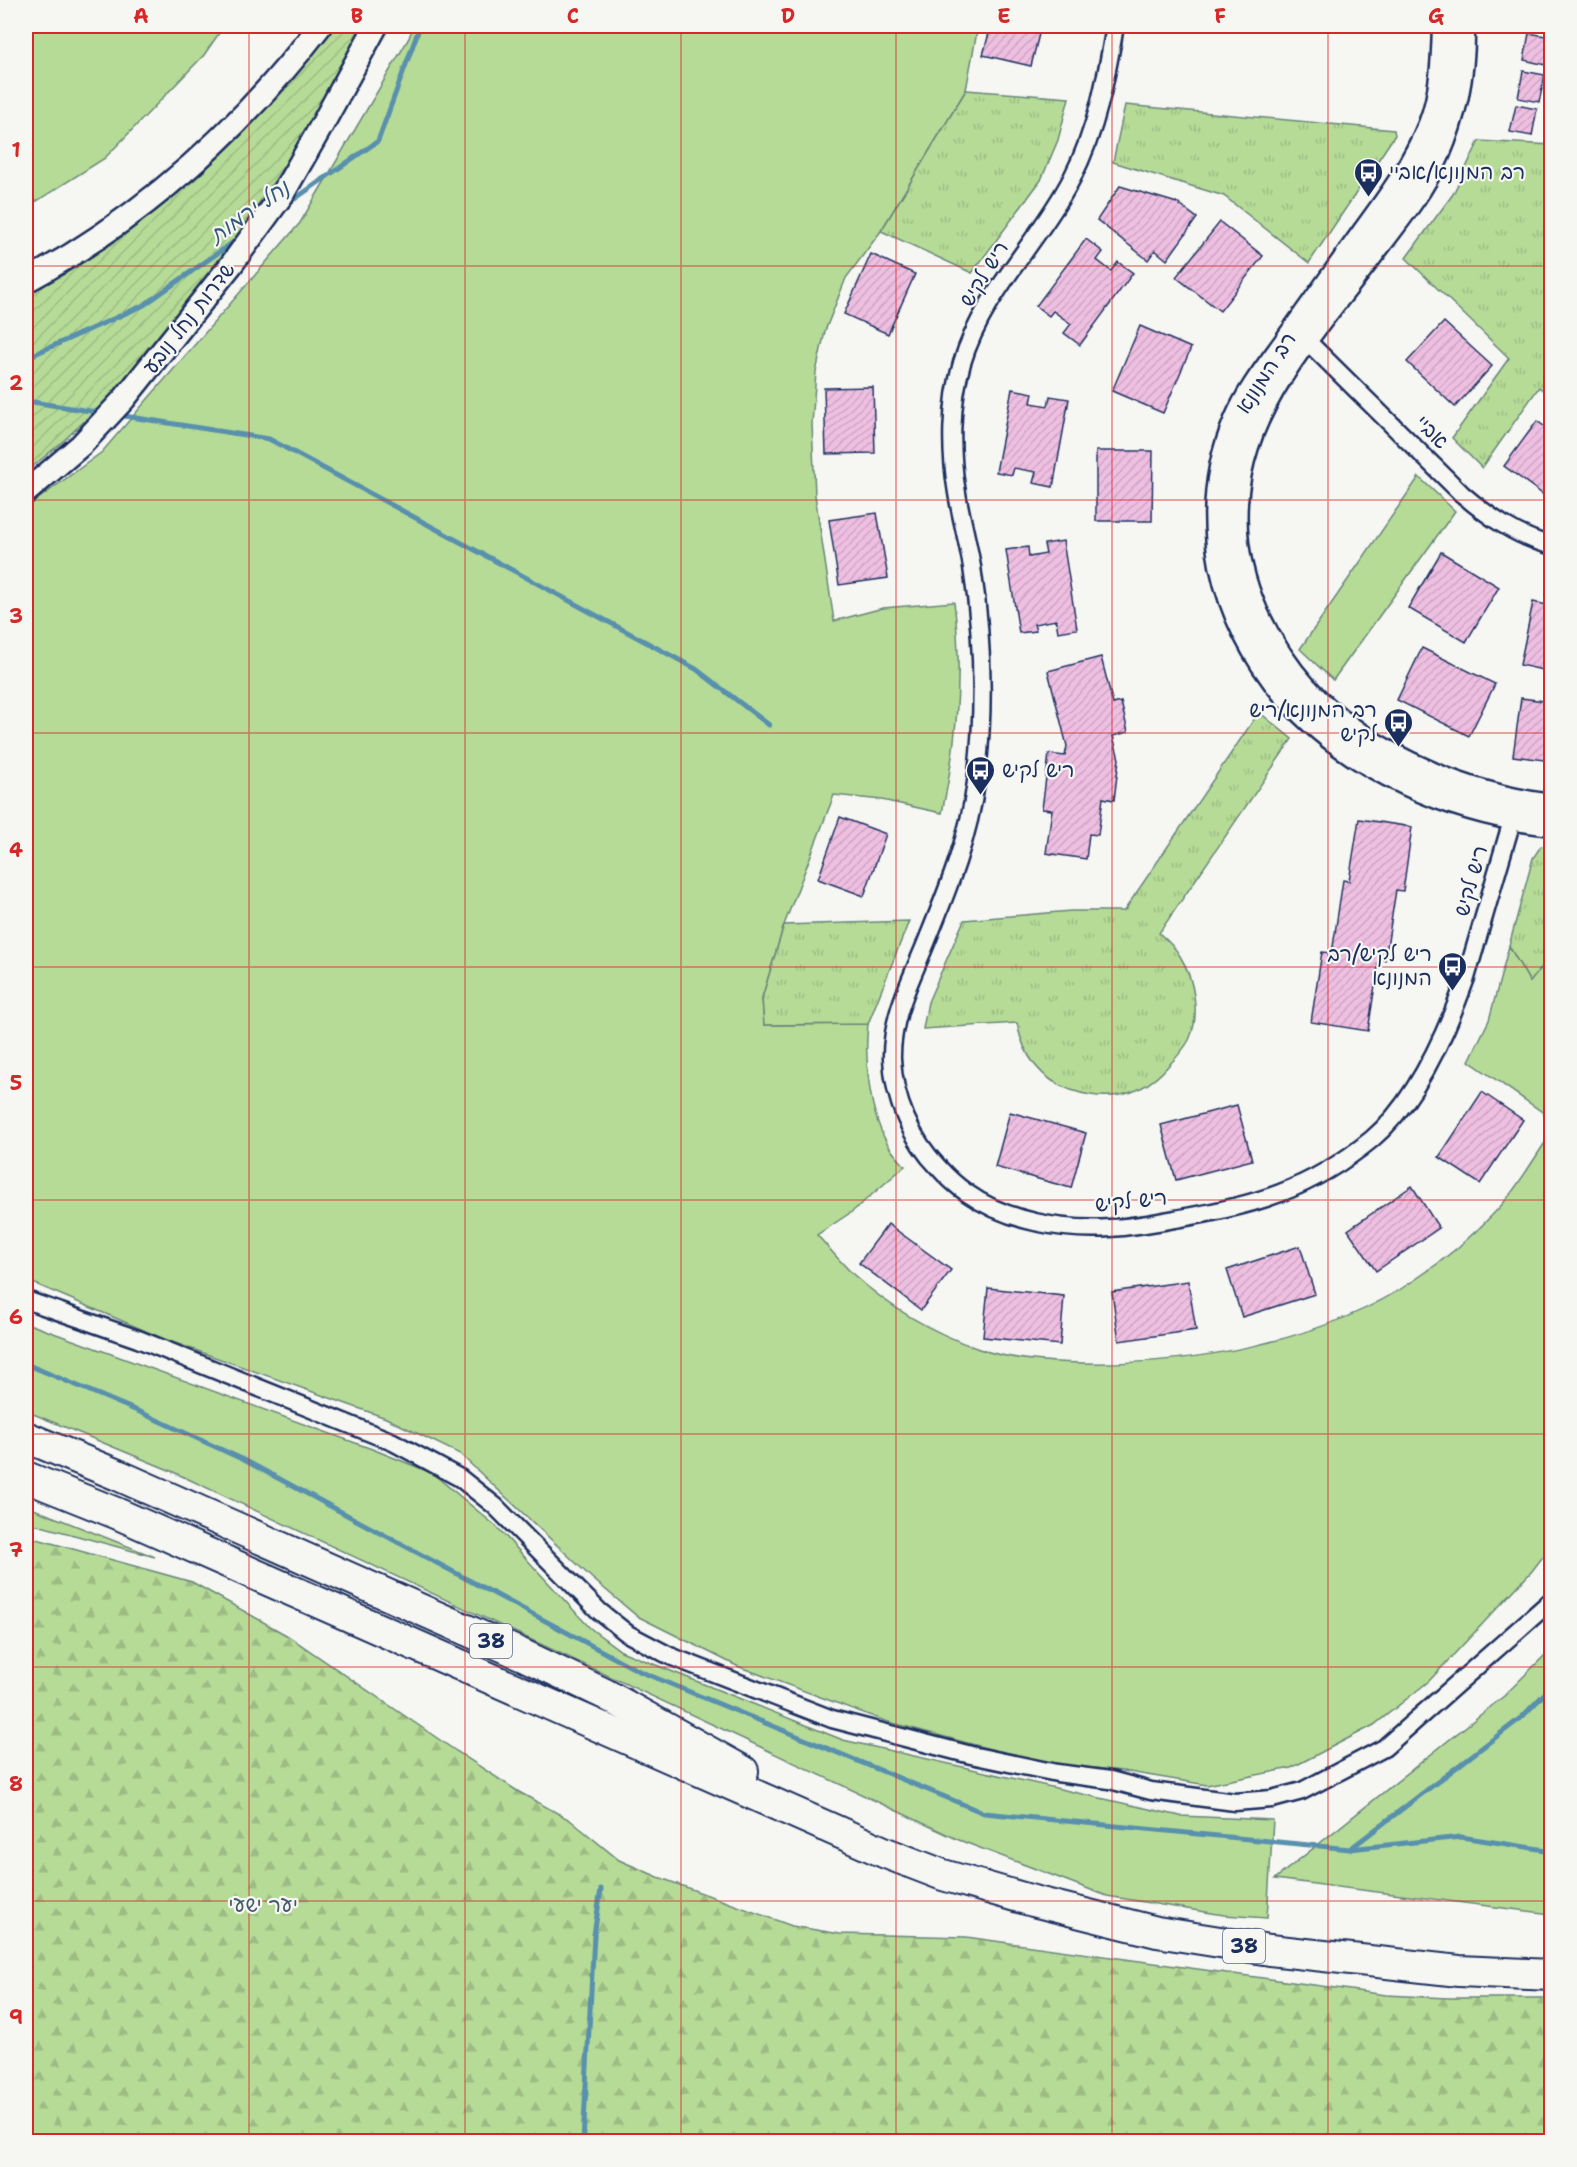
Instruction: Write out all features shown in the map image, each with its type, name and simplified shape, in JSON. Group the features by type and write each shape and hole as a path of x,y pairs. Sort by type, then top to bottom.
{"highway":[{"name":"38","path":"26,1437 120,1476 523,1655 604,1694 832,1820 943,1875"},
{"name":"38","path":"26,1477 116,1513 886,1853 943,1875 1033,1901 1157,1932 1270,1950 1365,1961 1459,1971 1551,1975"}],"street":[{"path":"26,281 90,243 180,175 226,133 265,92 320,26"},
{"name":"שדרות נחל נובע","path":"26,492 81,445 124,399 231,265 282,195 376,26"},
{"name":"ריש לקיש","path":"1115,26 1103,96 1083,155 1070,182 987,307 963,359 959,377 954,415 953,453 957,490 972,570 982,655 981,718 975,791 962,848 905,994 892,1043 895,1085 901,1107 924,1153 968,1194 1014,1215 1048,1224 1109,1228 1180,1218 1261,1201 1329,1171 1377,1135 1396,1113 1426,1066 1457,1003 1515,810"},
{"name":"רב המנונא","path":"1301,335 1411,165 1431,122 1437,98 1444,26"},
{"name":"רב המנונא","path":"1463,26 1461,71 1456,104 1437,158 1403,213 1247,397 1236,418 1221,468 1217,493 1216,526 1225,584 1245,635 1275,682 1305,716 1336,743 1390,776 1473,808 1515,810"},
{"name":"אביי","path":"1301,335 1462,494 1487,515 1511,530 1551,546"},
{"path":"1515,810 1551,806"},
{"path":"1515,810 1551,824"},
{"path":"26,1300 138,1339 393,1442 431,1461 460,1478 495,1506 599,1611 628,1634 670,1656 832,1719 938,1748 1046,1770 1110,1780 1151,1791 1235,1802 1272,1799 1302,1791 1384,1748 1551,1600"}],"green space":[{"path":"26,26 224,26 204,55 105,158 26,208"},
{"path":"333,26 365,26 301,141 226,252 110,397 26,472 26,290 214,158 318,48"},
{"path":"413,26 978,26 966,90 881,231 846,278 825,331 816,372 812,424 815,495 834,621 883,608 954,602 958,655 957,708 955,735 942,813 882,800 834,795 784,925 762,998 764,1025 868,1024 868,1071 877,1120 892,1150 905,1166 853,1211 817,1235 854,1275 898,1309 962,1343 991,1353 1017,1358 1082,1363 1167,1360 1256,1345 1299,1334 1341,1319 1380,1301 1416,1279 1459,1246 1506,1199 1551,1134 1551,1546 1532,1571 1429,1681 1374,1725 1291,1768 1207,1785 1123,1771 1043,1763 885,1721 737,1666 637,1616 593,1579 460,1454 386,1418 167,1340 26,1280 26,508 102,452 300,223 409,38"},
{"path":"966,90 1069,98 1058,140 1041,180 972,273 881,231"},
{"path":"1125,105 1394,130 1395,135 1309,263 1224,196 1113,162"},
{"path":"1479,141 1552,145 1551,397 1539,387 1482,468 1452,438 1509,358 1406,258 1453,194"},
{"path":"1419,477 1455,511 1333,680 1300,649"},
{"path":"1259,712 1292,739 1159,933 1176,950 1185,965 1194,997 1195,1020 1185,1047 1159,1076 1148,1084 1124,1094 1099,1096 1085,1094 1060,1085 1041,1072 1023,1045 1017,1023 923,1029 928,1002 964,920 1071,911 1124,911"},
{"path":"1541,846 1551,848 1551,956 1530,982 1509,946 1533,858"},
{"path":"909,921 868,1024 764,1025 762,998 784,925"},
{"path":"1509,946 1530,982 1551,956 1551,1118 1469,1061 1489,1020"},
{"path":"26,1323 432,1473 497,1527 590,1628 621,1651 843,1740 1180,1816 1273,1820 1267,1918 1224,1915 1107,1896 959,1840 169,1470 26,1411"},
{"path":"26,1506 155,1557 26,1522"},
{"name":"יער ישעי","path":"26,1536 192,1582 288,1636 456,1751 519,1792 570,1820 619,1860 658,1877 792,1926 840,1934 966,1937 1386,1995 1448,1998 1551,1998 1551,2141 26,2141"},
{"path":"1551,1649 1551,1914 1275,1879 1504,1696"}],"building":[{"path":"991,26 1041,26 1031,66 983,55"},
{"path":"1529,33 1551,37 1546,65 1524,60"},
{"path":"1523,71 1545,75 1539,102 1518,98"},
{"path":"1516,105 1537,109 1532,136 1510,132"},
{"path":"1120,186 1177,203 1197,218 1167,260 1155,250 1148,260 1097,220"},
{"path":"1220,222 1263,256 1220,311 1176,277"},
{"path":"1086,239 1103,252 1097,260 1111,271 1118,262 1133,273 1080,345 1064,333 1071,324 1053,311 1049,316 1036,306"},
{"path":"871,254 915,274 888,334 844,314"},
{"path":"1444,322 1492,366 1455,407 1407,362"},
{"path":"1140,326 1191,348 1163,413 1112,391"},
{"path":"873,387 875,453 826,454 824,388"},
{"path":"1012,389 1033,393 1031,403 1048,406 1050,396 1069,399 1053,487 1033,483 1036,472 1014,468 1012,475 996,472"},
{"path":"1537,421 1552,432 1552,449 1547,455 1552,458 1552,501 1504,466"},
{"path":"1096,451 1153,451 1152,521 1096,521"},
{"path":"877,513 888,578 839,585 829,520"},
{"path":"1063,541 1077,629 1058,632 1056,620 1034,624 1036,631 1019,633 1006,550 1028,547 1029,557 1046,554 1044,544"},
{"path":"1441,552 1499,587 1466,642 1408,608"},
{"path":"1533,602 1552,606 1552,672 1520,665"},
{"path":"1422,648 1495,684 1469,736 1397,700"},
{"path":"1101,657 1113,704 1121,702 1128,732 1113,736 1119,759 1114,800 1103,798 1098,835 1089,834 1086,859 1046,853 1052,810 1042,809 1049,754 1065,756 1067,746 1048,671"},
{"path":"1521,698 1552,702 1552,761 1513,756"},
{"path":"840,817 886,834 864,896 818,879"},
{"path":"1359,819 1412,827 1403,891 1396,890 1385,960 1379,959 1368,1031 1311,1022 1322,952 1332,953 1343,880 1349,881"},
{"path":"1482,1092 1523,1120 1480,1184 1439,1157"},
{"path":"1237,1105 1252,1160 1176,1180 1161,1125"},
{"path":"1010,1112 1086,1133 1071,1188 995,1167"},
{"path":"1412,1186 1439,1228 1376,1271 1348,1230"},
{"path":"888,1224 951,1270 921,1310 859,1263"},
{"path":"1300,1246 1315,1294 1242,1317 1227,1270"},
{"path":"1188,1281 1196,1330 1119,1341 1112,1292"},
{"path":"988,1288 1064,1296 1060,1345 983,1337"}],"waterway":[{"name":"נחל ירמות","path":"286,205 378,141 420,26"},
{"name":"נחל ירמות","path":"26,358 144,305 239,238"},
{"path":"26,401 103,413"},
{"path":"118,415 269,439 696,669 769,725"},
{"path":"26,1364 142,1413 244,1460 639,1671 984,1813 1350,1849 1461,1837 1552,1851"},
{"path":"1350,1849 1522,1717 1552,1686"},
{"path":"583,2142 594,1935 601,1889"}],"place":[{"name":"רב המנונא/אביי","path":"1368,198"},
{"name":"רב המנונא/ריש לקיש","path":"1398,748"},
{"name":"ריש לקיש","path":"981,796"},
{"name":"ריש לקיש/רב המנונא","path":"1453,992"}]}
